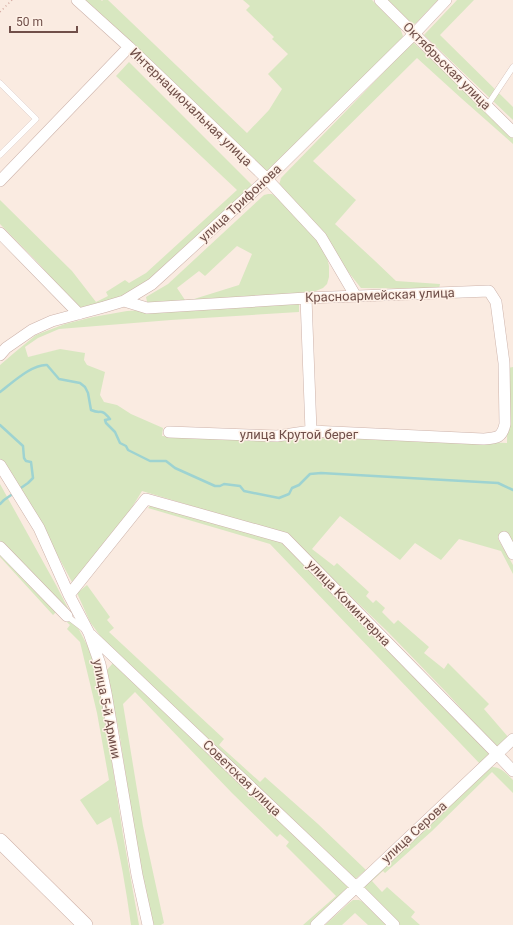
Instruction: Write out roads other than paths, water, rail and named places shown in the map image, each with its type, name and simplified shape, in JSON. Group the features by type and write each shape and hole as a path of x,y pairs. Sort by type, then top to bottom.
{"street":[{"name":"Интернациональная улица","path":"77,0 267,179 321,237 355,295"},
{"name":"Октябрьская улица","path":"380,0 513,132"},
{"name":"улица Трифонова","path":"0,355 6,348 32,330 52,321 124,301 152,284 267,179 414,34 446,0"},
{"path":"0,181 129,48"},
{"path":"0,233 79,314"},
{"name":"Красноармейская улица","path":"124,301 148,308 355,295 489,292 496,302 504,363 505,424 500,435"},
{"path":"306,298 311,431"},
{"name":"улица Крутой берег","path":"169,432 277,436 311,431 483,439 498,437 500,435"},
{"name":"улица 5-й Армии","path":"1,470 39,528 69,595 89,633 100,664 136,868 148,925"},
{"name":"улица Коминтерна","path":"69,595 146,499 285,538 513,772"},
{"path":"504,537 513,554"},
{"path":"0,548 67,616"},
{"name":"Советская улица","path":"89,633 394,925"},
{"name":"улица Серова","path":"316,925 513,739"},
{"path":"0,841 85,925"}],"lane":[{"path":"487,106 513,66"},
{"path":"0,83 36,119 0,155"},
{"path":"67,616 89,633"}],"waterway":[{"path":"0,392 29,371 47,365 59,379 80,383 85,387 88,393 91,410 102,412 107,415 110,419 105,420 106,423 115,432 120,443 126,446 128,450 150,461 166,461 175,468 215,486 224,484 240,486 244,491 279,498 289,494 292,488 299,485 310,474 321,473 498,483 513,490"},
{"path":"0,425 23,446 24,458 26,461 31,462 33,478 18,490"},
{"path":"0,504 14,493"}]}
